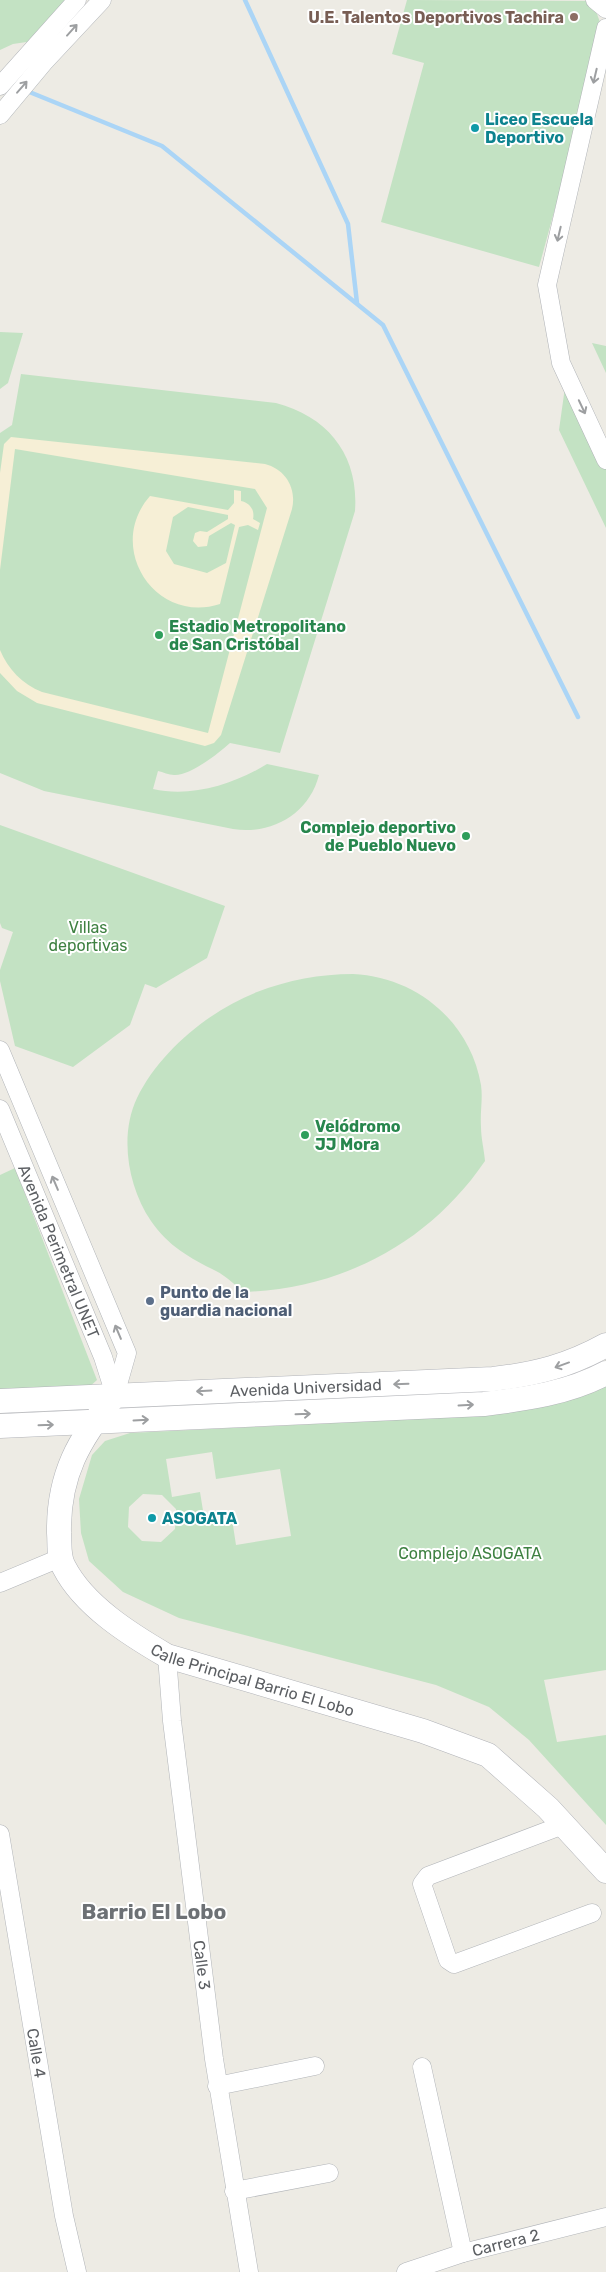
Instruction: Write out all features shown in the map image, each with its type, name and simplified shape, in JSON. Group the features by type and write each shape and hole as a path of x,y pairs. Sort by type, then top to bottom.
{"street":[{"path":"0,86 77,0"},
{"path":"0,115 45,61 102,0"},
{"path":"595,0 606,9"},
{"path":"606,28 547,286 561,363 606,460"},
{"path":"0,1050 127,1353 115,1395"},
{"path":"0,1108 19,1099"},
{"name":"Avenida Perimetral UNET","path":"0,1108 103,1357 115,1395"},
{"path":"12,1138 32,1128"},
{"name":"Avenida Universidad","path":"0,1401 405,1384 502,1378 529,1375 557,1367 586,1356 606,1345"},
{"name":"Avenida Universidad","path":"0,1426 484,1404 525,1398 560,1390 606,1373"},
{"name":"Calle Principal Barrio El Lobo","path":"115,1395 92,1423 76,1450 62,1492 59,1516 60,1558 71,1578 91,1600 135,1637 168,1656 423,1731 488,1755 548,1808 606,1871"},
{"path":"0,1583 60,1558"},
{"name":"Calle 3","path":"168,1656 172,1721 218,2086 249,2272"},
{"path":"563,1825 428,1876 422,1884 448,1960 454,1964 592,1913"},
{"name":"Calle 4","path":"0,1834 64,2216 77,2272"},
{"path":"218,2086 315,2066"},
{"path":"422,2067 463,2253"},
{"path":"234,2191 329,2173"},
{"name":"Carrera 2","path":"406,2272 463,2253 606,2217"}],"green space":[{"path":"0,0 77,0 40,40 13,44 0,50"},
{"path":"407,0 592,1 600,22 578,124 539,267 381,222 424,63 392,54"},
{"path":"0,332 23,333 8,383 0,389"},
{"path":"592,343 606,346 606,373"},
{"name":"Estadio Metropolitano de San Cristóbal","path":"21,374 276,403 295,409 311,418 337,442 346,456 352,473 355,491 355,511 280,753 230,743 204,763 188,772 170,775 158,771 153,789 182,792 212,787 241,778 267,764 319,775 307,801 287,819 261,829 233,829 44,791 0,773 0,433 12,425"},
{"path":"566,380 606,466 606,528 559,430"},
{"name":"Villas deportivas","path":"0,825 225,906 207,958 156,988 145,984 130,1025 73,1067 15,1046 0,981 0,970 13,932 2,928 0,923"},
{"name":"Velódromo JJ Mora","path":"353,974 376,977 398,984 418,994 437,1007 465,1041 475,1062 481,1085 481,1131 485,1161 463,1190 437,1216 410,1238 380,1256 348,1271 315,1282 280,1289 243,1292 223,1275 188,1256 172,1244 151,1221 137,1193 129,1161 127,1145 131,1113 147,1081 172,1049 204,1021 221,1010 257,992 280,984 328,975"},
{"path":"15,1168 97,1380 87,1389 0,1392 0,1175"},
{"name":"Complejo ASOGATA","path":"606,1382 606,1670 544,1680 557,1742 606,1735 606,1825 529,1740 489,1707 436,1685 179,1618 123,1592 89,1561 81,1533 79,1499 92,1455 105,1441 130,1433 455,1417","holes":["212,1452 216,1479 280,1469 291,1536 236,1545 232,1519 205,1523 200,1492 172,1497 166,1459","143,1494 162,1495 176,1509 175,1529 161,1542 142,1541 128,1527 129,1507"]}],"sand":[{"path":"11,437 265,464 278,470 288,480 293,494 292,509 221,735 214,743 205,746 37,703 17,691 0,673 0,650 16,675 28,685 42,692 208,733 267,508 255,489 15,449 0,570 0,473 4,444"},
{"path":"234,490 241,491 241,501 249,505 253,513 253,519 260,523 258,530 248,525 239,527 220,604 196,607 175,603 157,593 144,577 135,558 133,537 137,516 150,496 228,510 234,503","holes":["188,507 228,515 228,519 207,532 200,531 195,533 193,541 198,547 207,546 209,536 231,523 235,525 226,563 207,573 174,564 166,551 173,517"]}],"waterway":[{"path":"245,0 348,224 357,303"},
{"path":"27,91 162,146 383,325 578,717"}],"place":[{"name":"U.E. Talentos Deportivos Tachira","path":"574,17"},
{"name":"Liceo Escuela Deportivo","path":"475,128"},
{"name":"Estadio Metropolitano de San Cristóbal","path":"159,635"},
{"name":"Complejo deportivo de Pueblo Nuevo","path":"466,836"},
{"name":"Velódromo JJ Mora","path":"305,1135"},
{"name":"Punto de la guardia nacional","path":"150,1301"},
{"name":"ASOGATA","path":"152,1518"}],"district":[{"name":"Barrio El Lobo","path":"154,1912"}]}
